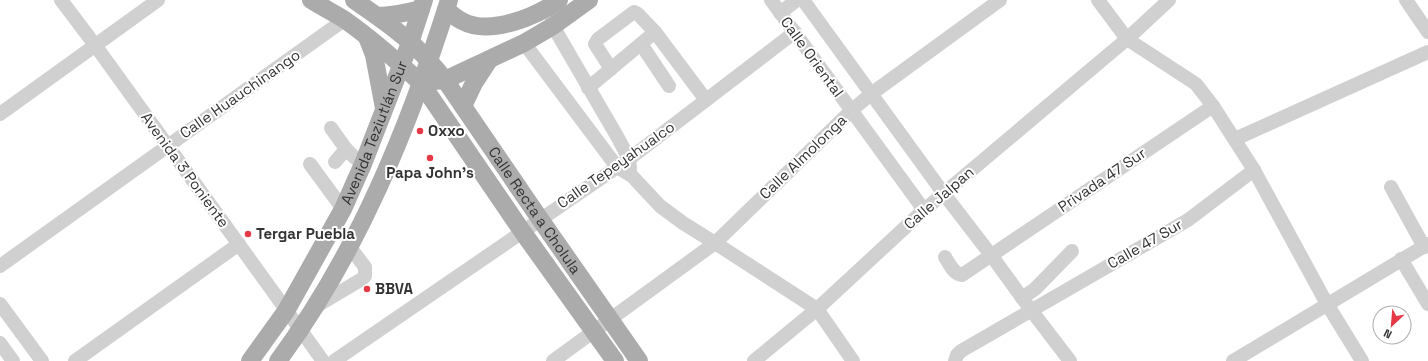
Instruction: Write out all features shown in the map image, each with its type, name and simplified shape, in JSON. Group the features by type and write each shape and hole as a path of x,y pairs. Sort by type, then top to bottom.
{"main road":[{"name":"Calle Recta a Cholula","path":"311,0 344,20 367,37 401,64 421,83 522,231 615,361"},
{"name":"Calle Recta a Cholula","path":"354,0 377,16 410,43 429,60 445,80 639,361"},
{"path":"421,83 445,80 524,43 553,26 589,0"},
{"path":"448,5 462,21 473,25 495,26 515,22 555,3"},
{"path":"377,16 390,16 407,13 423,4"},
{"name":"Avenida Teziutlán Sur","path":"250,361 286,311 343,209 363,164 410,43 423,4"},
{"name":"Avenida Teziutlán Sur","path":"278,361 301,330 315,307 349,246 392,157 421,83 448,5"},
{"path":"367,37 374,55 384,108"},
{"path":"463,106 474,83 489,60"}],"street":[{"name":"Avenida 3 Poniente","path":"61,0 323,361"},
{"path":"0,114 158,0"},
{"name":"Calle Oriental","path":"771,0 924,210"},
{"path":"780,13 797,0"},
{"name":"Calle Oriental","path":"803,0 944,194 1070,361"},
{"name":"Calle Almolonga","path":"553,361 715,243 852,110 871,94 1000,0"},
{"path":"1098,0 1127,39 1196,84 1213,106 1254,170 1327,304 1362,361"},
{"name":"Calle Jalpan","path":"754,361 817,309 924,210 1127,39 1169,0"},
{"path":"1406,0 1428,32"},
{"path":"555,3 553,26 629,159 632,176"},
{"path":"611,69 595,44 598,39 634,12 638,14 655,32 706,100"},
{"name":"Calle Huauchinango","path":"0,266 167,145 344,20"},
{"path":"588,88 655,32"},
{"name":"Calle Tepeyahualco","path":"334,361 629,159 795,32"},
{"path":"524,43 617,167 632,176 660,206 683,223 817,309 853,361"},
{"path":"641,44 669,86"},
{"path":"1235,139 1428,52"},
{"name":"Privada 47 Sur","path":"945,257 955,272 962,275 1213,106"},
{"path":"331,128 346,149 363,164"},
{"path":"335,162 346,149"},
{"path":"310,164 343,209"},
{"name":"Calle 47 Sur","path":"955,361 957,355 961,351 1188,220 1254,170"},
{"path":"1233,361 1401,259 1426,246 1391,187"},
{"path":"75,361 239,244"},
{"path":"315,307 365,276 366,267 349,246"},
{"path":"1022,298 1035,288 1072,252"},
{"path":"1401,259 1428,304"},
{"path":"0,304 42,361"},
{"path":"0,343 13,361"}],"place":[{"name":"Oxxo","path":"420,131"},
{"name":"Papa John's","path":"430,158"},
{"name":"Tergar Puebla","path":"248,234"},
{"name":"BBVA","path":"367,289"}]}
